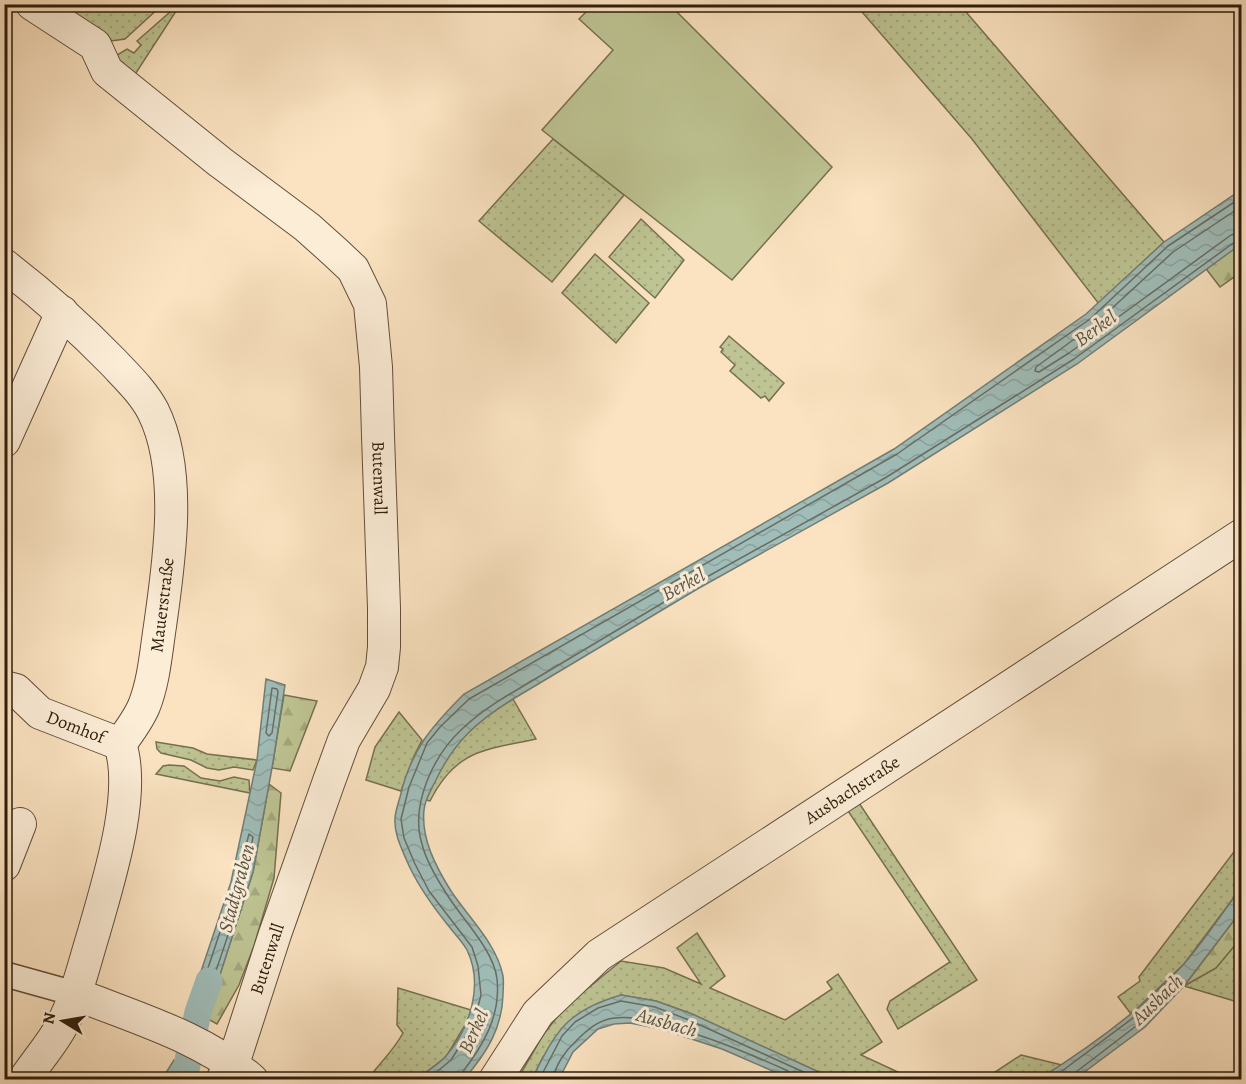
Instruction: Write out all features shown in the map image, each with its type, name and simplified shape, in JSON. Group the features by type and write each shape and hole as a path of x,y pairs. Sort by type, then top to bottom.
{"street":[{"name":"Butenwall","path":"32,4 95,45 107,71 329,246 353,269 370,304 376,367 384,617 382,667 374,689 344,740 230,1069"},
{"name":"Mauerstraße","path":"4,265 62,312 136,386 153,411 164,444 171,518 166,578 154,665 144,705 132,729 120,744"},
{"path":"4,441 62,312"},
{"name":"Ausbachstraße","path":"495,1080 538,1013 599,956 1242,535"},
{"name":"Domhof","path":"4,687 16,690 40,713 120,744"},
{"path":"24,1080 60,1028 76,994 112,870 125,791 124,757 120,744"},
{"path":"4,865 20,824"},
{"path":"4,974 76,994 178,1035 230,1069"}],"green space":[{"path":"57,5 162,5 125,39 111,41"},
{"path":"180,5 134,76 121,66 117,55 127,49 134,53 141,45 137,41"},
{"path":"593,5 670,5 832,167 732,280 542,130 613,50 579,19"},
{"path":"856,5 960,5 1164,242 1099,304 972,139"},
{"path":"553,139 624,195 552,282 479,221"},
{"path":"641,219 684,260 655,298 609,257"},
{"path":"1241,239 1241,272 1220,287 1207,270 1208,263"},
{"path":"595,254 649,303 616,343 562,293"},
{"path":"729,336 784,383 769,401 765,396 761,398 730,371 735,365 721,352 723,349 720,347"},
{"path":"284,695 317,701 290,771 272,768"},
{"path":"513,699 536,739 487,750 462,761 440,784 430,801 426,800 453,748 485,718"},
{"path":"399,712 422,740 401,791 366,780 375,747"},
{"path":"156,742 193,748 207,754 257,760 253,770 234,767 219,770 207,768 191,760 161,753 157,749"},
{"path":"163,766 184,766 201,778 220,781 234,777 249,780 250,793 156,774"},
{"path":"269,784 281,793 274,878 254,946 239,985 217,1024 206,1018 253,872"},
{"path":"859,803 977,980 898,1029 887,1009 890,1001 950,962 848,811"},
{"path":"1241,836 1241,888 1184,964 1131,1014 1118,997 1140,981 1139,977 1237,848 1235,844"},
{"path":"1241,911 1241,938 1216,968 1184,986"},
{"path":"697,933 725,976 710,988 785,1020 832,989 827,982 838,974 882,1042 861,1055 913,1079 834,1079 692,1014 656,1001 621,995 543,1057 532,1079 517,1080 543,1035 565,1007 621,961 664,968 701,984 677,948"},
{"path":"1241,938 1241,1003 1184,986 1216,968"},
{"path":"398,988 471,1010 467,1022 446,1057 417,1079 367,1080 403,1033 397,1025"},
{"path":"1021,1055 1062,1065 1039,1079 983,1080"}],"water":[{"name":"Berkel","path":"1241,190 1241,244 1077,364 888,483 699,588 513,699 478,724 459,743 428,795 424,810 425,832 440,872 488,942 500,964 503,976 502,1007 496,1030 486,1050 464,1079 417,1079 443,1059 462,1033 472,1006 474,992 472,963 467,950 419,885 398,840 396,829 396,811 410,766 416,752 442,717 464,694 894,449 1086,314 1164,242"},
{"name":"Stadtgraben","path":"266,679 285,685 272,768 253,872 206,1018 188,1010 231,882 257,760"},
{"name":"Ausbach","path":"1241,888 1241,911 1184,986 1145,1027 1075,1079 1039,1079 1115,1027 1167,982 1198,946"},
{"name":"Ausbach","path":"621,995 656,1001 692,1014 834,1079 791,1079 722,1049 661,1029 630,1023 614,1024 598,1029 573,1052 559,1079 532,1079 548,1048 565,1025 587,1008"},
{"path":"174,1060 198,1071 192,1079 162,1079"}],"waterway":[{"name":"Stadtgraben","path":"179,1080 186,1070 198,1012 209,981"}]}
